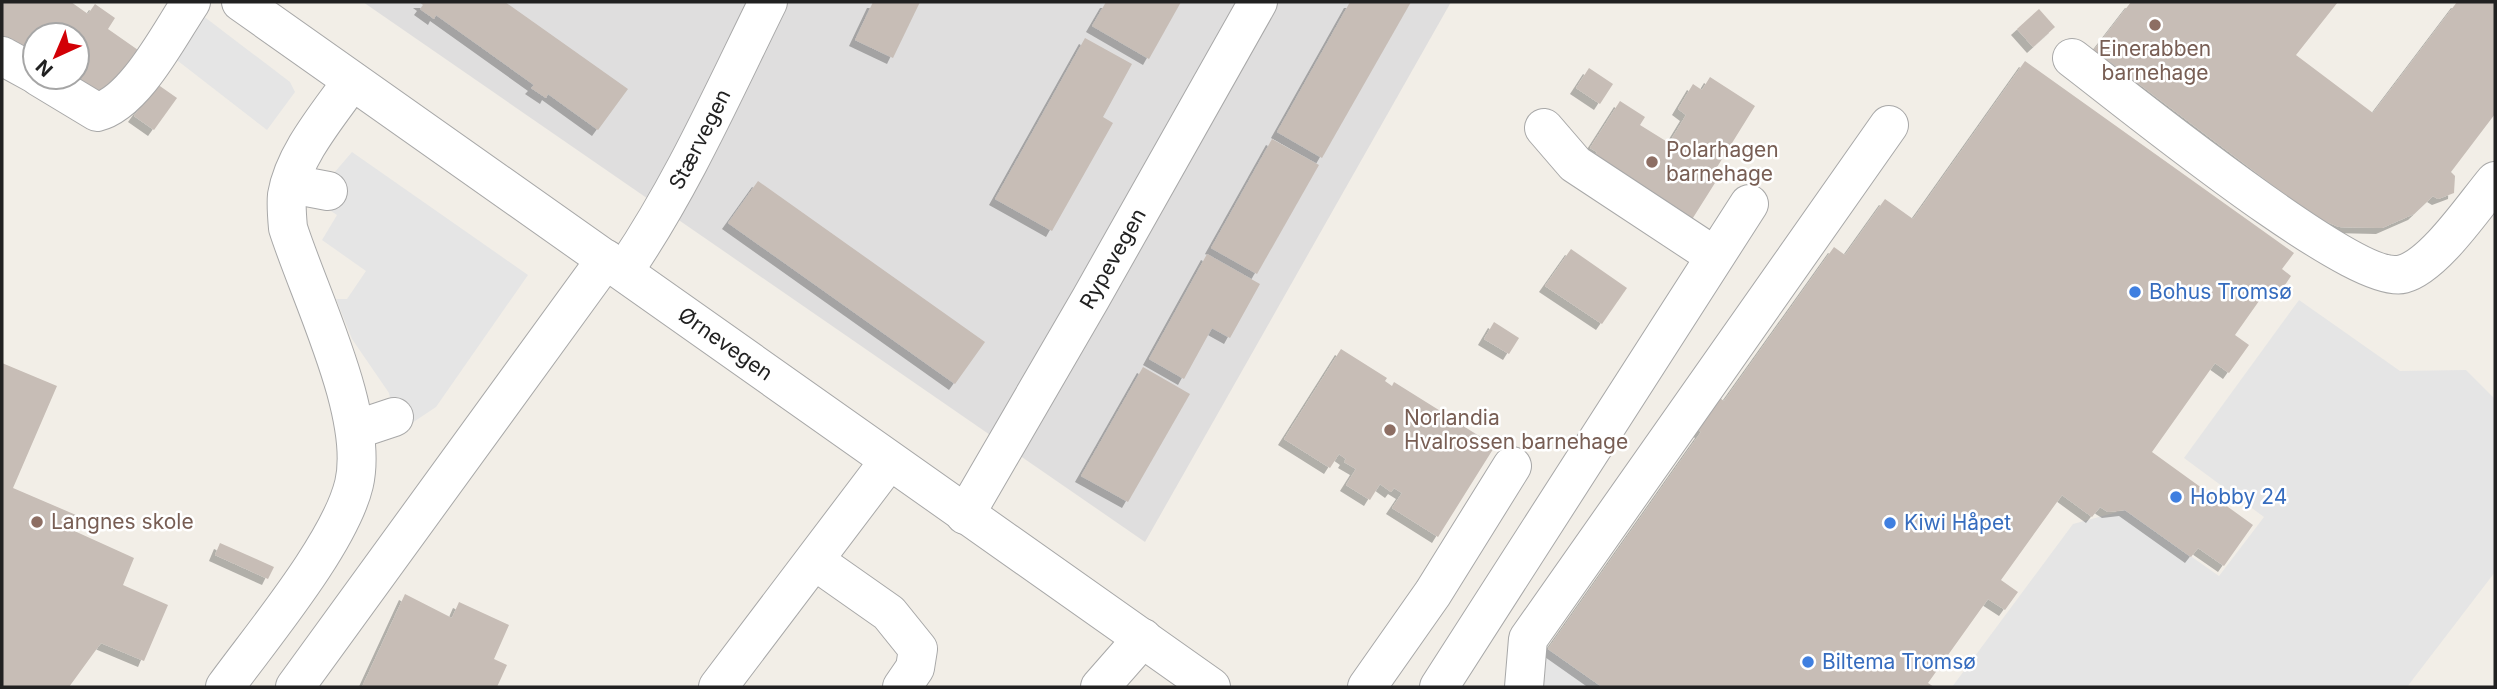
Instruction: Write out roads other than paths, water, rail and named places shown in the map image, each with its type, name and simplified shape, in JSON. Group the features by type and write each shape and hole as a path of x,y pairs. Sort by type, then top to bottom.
{"street":[{"name":"Ørnevegen","path":"241,2 1211,687"},
{"name":"Stærvegen","path":"295,687 615,265 661,217 694,156 768,2"},
{"name":"Rypevegen","path":"965,515 1258,2"},
{"path":"62,91 97,112 109,109 126,95 187,15"},
{"path":"2,56 21,67"},
{"path":"2072,58 2317,241 2372,270 2401,275 2422,265 2495,181"},
{"path":"225,687 331,537 354,484 355,430 341,342 288,228 287,194 296,167 352,81"},
{"path":"1524,687 1528,639 1889,125"},
{"path":"1544,128 1575,164 1713,255"},
{"path":"290,184 328,191"},
{"path":"1439,687 1713,255 1749,204"},
{"path":"355,430 394,417"},
{"path":"718,687 889,461"},
{"path":"1367,687 1433,593 1512,466"},
{"path":"815,561 889,613 918,649 915,668 902,687"},
{"path":"1100,687 1143,638"}],"place":[{"name":"Einerabben barnehage","path":"2155,25"},
{"name":"Polarhagen barnehage","path":"1652,162"},
{"name":"Bohus Tromsø","path":"2135,292"},
{"name":"Norlandia Hvalrossen barnehage","path":"1390,430"},
{"name":"Hobby 24","path":"2176,497"},
{"name":"Langnes skole","path":"37,522"},
{"name":"Kiwi Håpet","path":"1890,523"},
{"name":"Biltema Tromsø","path":"1808,662"}]}
